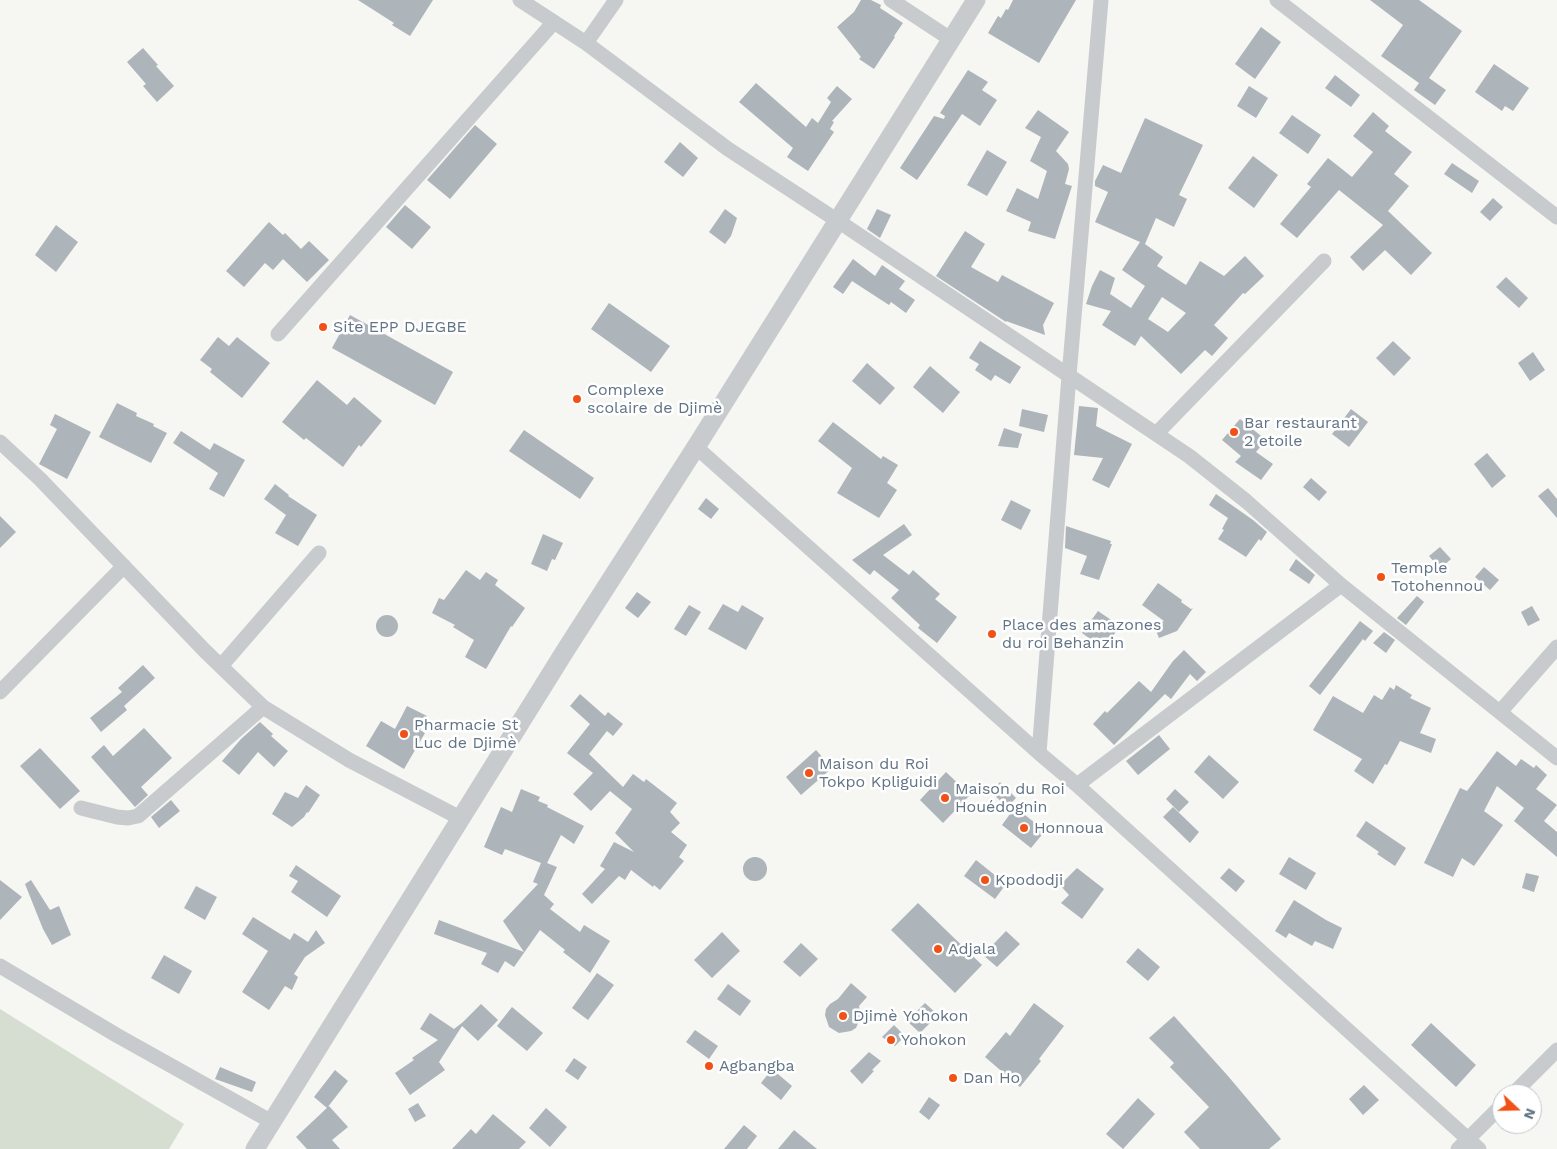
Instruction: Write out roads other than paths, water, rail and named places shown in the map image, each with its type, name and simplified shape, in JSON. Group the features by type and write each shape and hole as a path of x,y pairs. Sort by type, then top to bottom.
{"street":[{"path":"520,0 586,43 728,149 1189,456 1246,501 1341,585 1557,758"},
{"path":"586,43 616,0"},
{"path":"891,0 952,40"},
{"path":"255,1149 565,651 696,447 976,0"},
{"path":"1039,753 1101,0"},
{"path":"1277,0 1557,217"},
{"path":"278,334 554,22"},
{"path":"1156,434 1324,261"},
{"path":"0,442 40,479 220,666 263,707 349,760 462,819"},
{"path":"696,447 1077,785 1468,1146 1492,1117"},
{"path":"220,666 319,553"},
{"path":"0,692 124,566"},
{"path":"1077,785 1341,585"},
{"path":"1500,712 1557,647"},
{"path":"81,808 117,817 128,818 138,816 263,707"},
{"path":"0,966 118,1036 272,1122"},
{"path":"1523,1084 1557,1050"}],"place":[{"name":"Site EPP DJEGBE","path":"323,327"},
{"name":"Complexe scolaire de Djimè","path":"577,399"},
{"name":"Bar restaurant 2 etoile","path":"1234,432"},
{"name":"Temple Totohennou","path":"1381,577"},
{"name":"Place des amazones du roi Behanzin","path":"992,634"},
{"name":"Pharmacie St Luc de Djimè","path":"404,734"},
{"name":"Maison du Roi Tokpo Kpliguidi","path":"809,773"},
{"name":"Maison du Roi Houédognin","path":"945,798"},
{"name":"Honnoua","path":"1024,828"},
{"name":"Kpododji","path":"985,880"},
{"name":"Adjala","path":"938,949"},
{"name":"Djimè Yohokon","path":"843,1016"},
{"name":"Yohokon","path":"891,1040"},
{"name":"Agbangba","path":"709,1066"},
{"name":"Dan Ho","path":"953,1078"}]}
